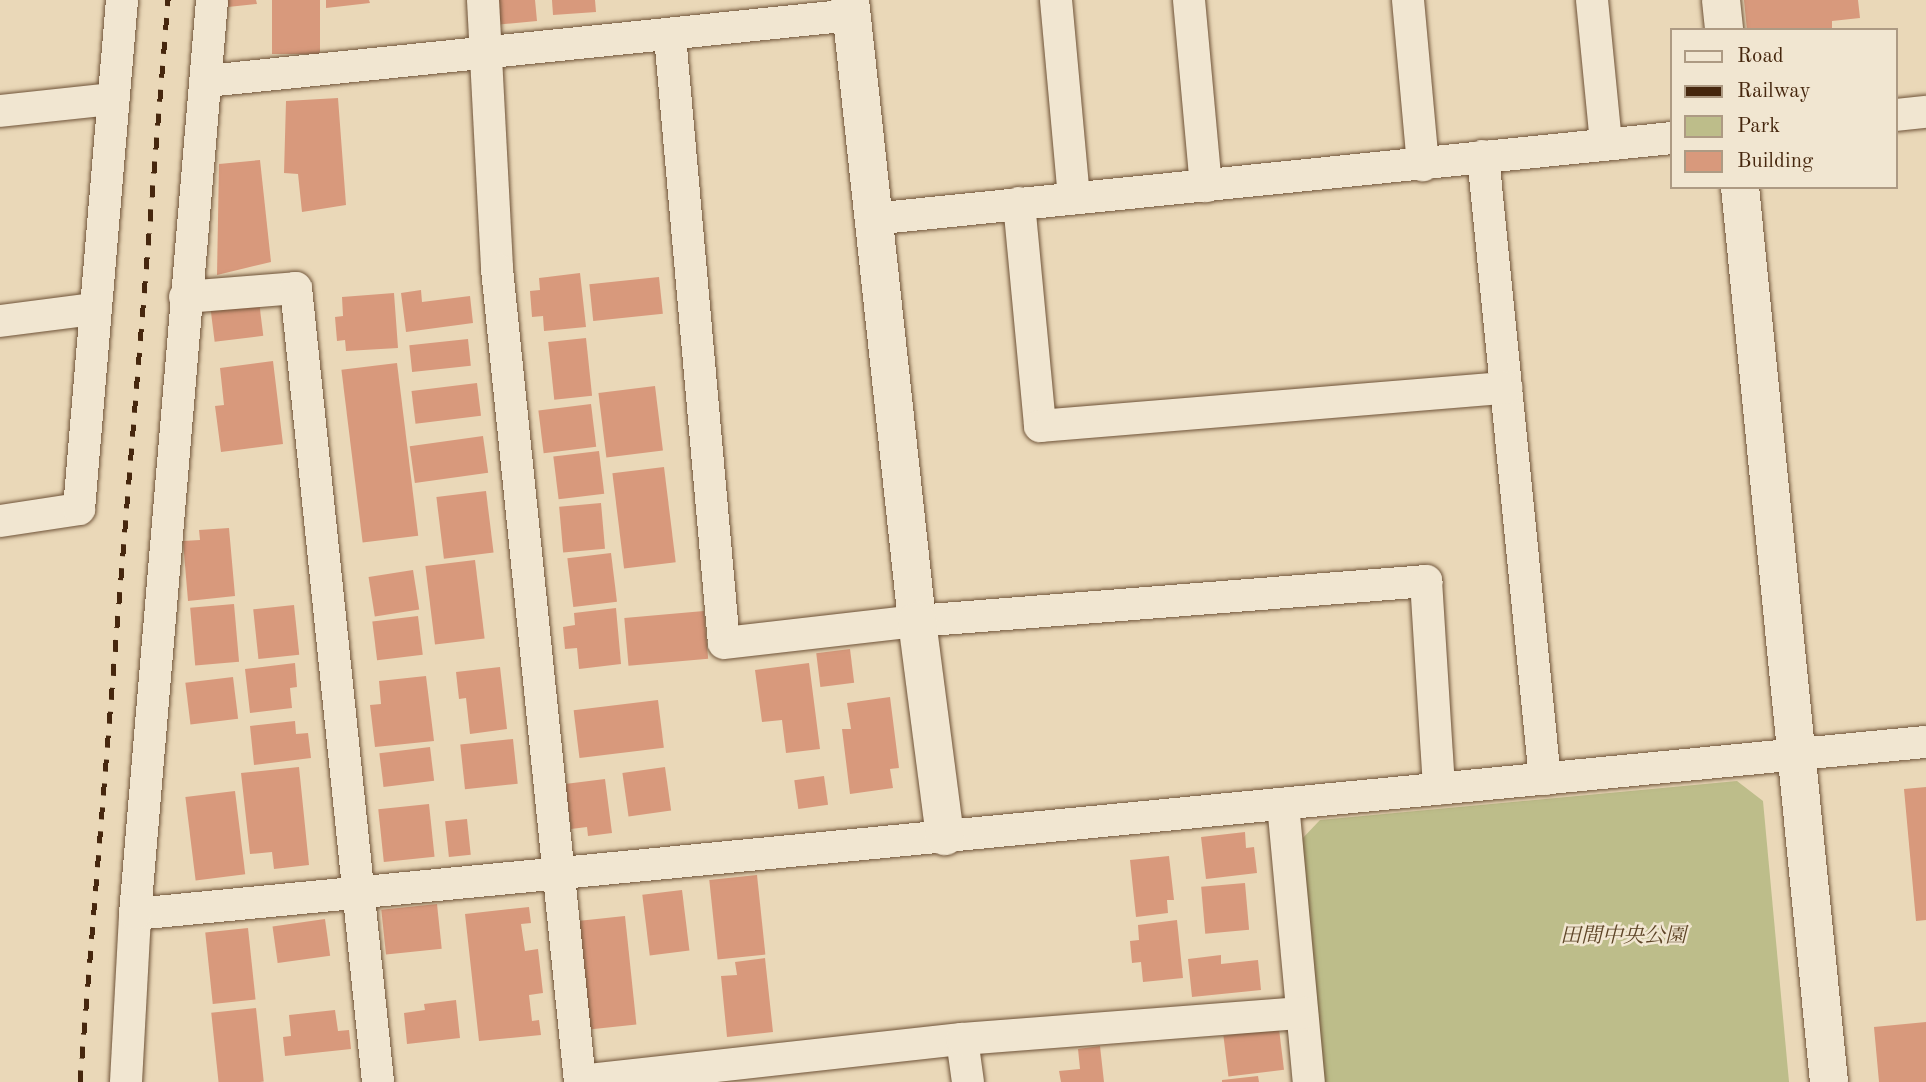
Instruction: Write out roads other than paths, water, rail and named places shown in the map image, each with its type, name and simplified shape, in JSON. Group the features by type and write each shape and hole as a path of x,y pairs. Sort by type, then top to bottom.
{"street":[{"path":"0,521 79,509 122,0"},
{"path":"126,1082 135,914 212,0"},
{"path":"483,0 489,54 497,269 580,1081 962,1039 1302,1013"},
{"path":"1056,0 1074,198"},
{"path":"1189,0 1206,186"},
{"path":"1408,0 1423,165"},
{"path":"1592,0 1606,144"},
{"path":"1721,0 1724,28"},
{"path":"207,81 670,36 851,7 917,621 946,836"},
{"path":"670,36 724,643 917,621 1426,581 1439,789"},
{"path":"0,111 113,99"},
{"path":"1898,115 1926,112"},
{"path":"872,219 1671,138"},
{"path":"1483,156 1545,779"},
{"path":"1740,189 1829,1082"},
{"path":"1019,203 1040,426 1506,388"},
{"path":"185,297 296,288 378,1082"},
{"path":"0,321 94,309"},
{"path":"135,914 359,895 1926,742"},
{"path":"1283,804 1309,1082"},
{"path":"962,1039 968,1082"}],"railway":[{"path":"80,1082 168,0"}],"park label":[{"name":"田間中央公園","path":"1623,937"}]}
